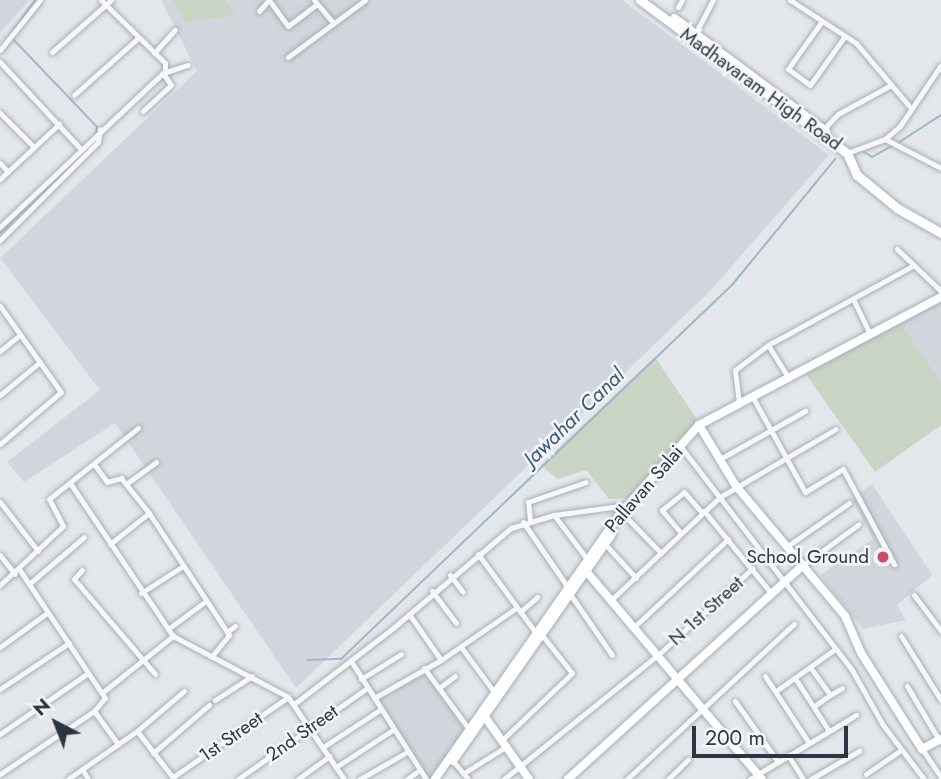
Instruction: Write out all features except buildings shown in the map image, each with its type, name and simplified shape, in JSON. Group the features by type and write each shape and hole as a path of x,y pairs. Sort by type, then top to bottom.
{"main road":[{"name":"Madhavaram High Road","path":"640,0 693,36"},
{"path":"649,0 693,36 822,131"},
{"name":"Madhavaram High Road","path":"822,131 847,153 857,175 897,208 941,233"}],"street":[{"path":"0,50 40,0"},
{"path":"259,11 269,0 288,26 316,2 333,23"},
{"path":"288,57 365,0"},
{"path":"678,7 682,0"},
{"path":"693,36 713,0"},
{"path":"790,0 856,43 909,106"},
{"path":"52,52 106,2 165,64 164,72 171,85 143,111"},
{"path":"821,21 788,69 810,85 845,36"},
{"path":"154,53 175,30"},
{"path":"74,95 138,38"},
{"path":"0,62 80,148"},
{"path":"0,240 6,226 97,132 164,72 188,65"},
{"path":"847,153 885,139 900,126 909,106 941,65"},
{"path":"822,131 838,114 891,85"},
{"path":"0,113 34,148"},
{"path":"0,179 60,124"},
{"path":"6,226 98,142 97,132"},
{"path":"885,139 941,168"},
{"path":"0,163 8,172"},
{"path":"0,216 6,226"},
{"path":"897,249 941,291"},
{"path":"738,403 735,370 768,345 854,301 914,265"},
{"name":"Pallavan Salai","path":"438,779 468,728 539,634 587,559 629,504 699,425 941,297"},
{"path":"854,301 870,334"},
{"path":"0,307 61,392 0,444"},
{"path":"0,351 20,335"},
{"path":"768,345 788,377"},
{"path":"0,395 40,362"},
{"path":"752,397 805,492 843,469 894,564"},
{"path":"719,460 806,411"},
{"path":"699,425 736,486 845,616 861,653 941,777"},
{"path":"0,585 17,572 63,526 49,499 138,428"},
{"path":"611,600 720,496 836,429"},
{"path":"681,447 786,582 835,649 901,750 924,779"},
{"path":"126,484 156,462"},
{"path":"94,464 107,482 119,477 149,513 227,632 229,639 211,657"},
{"path":"586,482 528,502 527,521 612,655"},
{"path":"70,483 141,593 173,636 252,676 288,698 344,779"},
{"path":"681,533 662,510 684,492 729,539 772,594"},
{"path":"0,502 38,551"},
{"path":"786,547 849,503"},
{"path":"294,704 409,614 450,575 527,521 629,504 625,516 569,590"},
{"path":"110,544 149,513"},
{"path":"554,515 587,559"},
{"path":"625,516 661,553"},
{"path":"574,777 803,565 859,524"},
{"path":"29,584 84,537"},
{"path":"634,627 729,539"},
{"path":"605,544 636,578"},
{"path":"453,761 466,776 504,743 572,673 518,610 478,554"},
{"path":"0,555 29,584 104,695"},
{"path":"141,593 183,566"},
{"name":"N 1st Street","path":"504,779 521,768 659,654 753,568"},
{"path":"82,570 74,579 155,674"},
{"path":"586,571 706,709 760,776"},
{"path":"450,575 463,592"},
{"path":"432,591 456,623"},
{"path":"914,595 941,631"},
{"path":"374,698 441,660 537,597"},
{"path":"168,629 206,601"},
{"path":"0,647 47,613"},
{"path":"409,614 441,660"},
{"path":"627,779 706,709 794,624"},
{"path":"227,632 235,626"},
{"path":"438,779 485,717 539,634"},
{"path":"0,774 94,711 104,695 173,636"},
{"path":"901,636 941,701"},
{"path":"0,689 69,643"},
{"path":"461,647 494,692"},
{"path":"776,691 835,649"},
{"path":"361,679 401,654"},
{"path":"351,661 426,779"},
{"path":"810,667 830,695"},
{"path":"424,668 468,728"},
{"path":"0,734 88,673"},
{"path":"215,700 252,676"},
{"path":"439,688 455,676"},
{"path":"765,676 809,743"},
{"path":"795,678 829,732"},
{"path":"907,686 940,739 910,761"},
{"name":"2nd Street","path":"238,779 367,688"},
{"path":"814,706 842,688"},
{"path":"68,779 137,731 184,691"},
{"name":"1st Street","path":"174,778 288,698"},
{"path":"735,701 778,762"},
{"path":"153,753 209,705"},
{"path":"323,747 381,709"},
{"path":"94,711 118,744"},
{"path":"750,779 760,776 789,755 856,715"},
{"path":"485,717 528,779"},
{"path":"336,766 394,729"},
{"path":"137,731 174,778"},
{"path":"866,774 901,750"},
{"path":"811,779 859,751"},
{"path":"360,779 407,752"},
{"path":"789,755 803,779"},
{"path":"298,779 330,756"},
{"path":"668,779 688,760"},
{"path":"82,769 88,779"},
{"path":"407,779 420,770"}],"shaded area":[{"path":"0,0 29,0 0,33"},
{"path":"161,0 622,0 829,155 710,291 296,688 115,423 24,482 7,462 100,390 0,258 197,71"},
{"path":"941,302 941,382 900,322"},
{"name":"School Ground","path":"872,484 932,575 897,605 906,620 863,629 820,575 873,539 852,499"},
{"path":"424,668 466,728 434,779 428,779 376,698"}],"green space":[{"path":"173,0 226,0 235,15 185,22"},
{"path":"900,322 941,382 941,425 875,472 805,373"},
{"path":"655,357 698,421 629,498 609,499 586,470 558,479 541,465"}],"waterway":[{"path":"12,32 35,0"},
{"path":"12,38 97,127 96,134"},
{"name":"Jawahar Canal","path":"898,143 941,115"},
{"name":"Jawahar Canal","path":"864,152 872,157 894,145"},
{"name":"Jawahar Canal","path":"308,660 341,659 732,285 835,159"},
{"path":"0,233 52,181"}],"place":[{"name":"School Ground","path":"883,557"}]}
